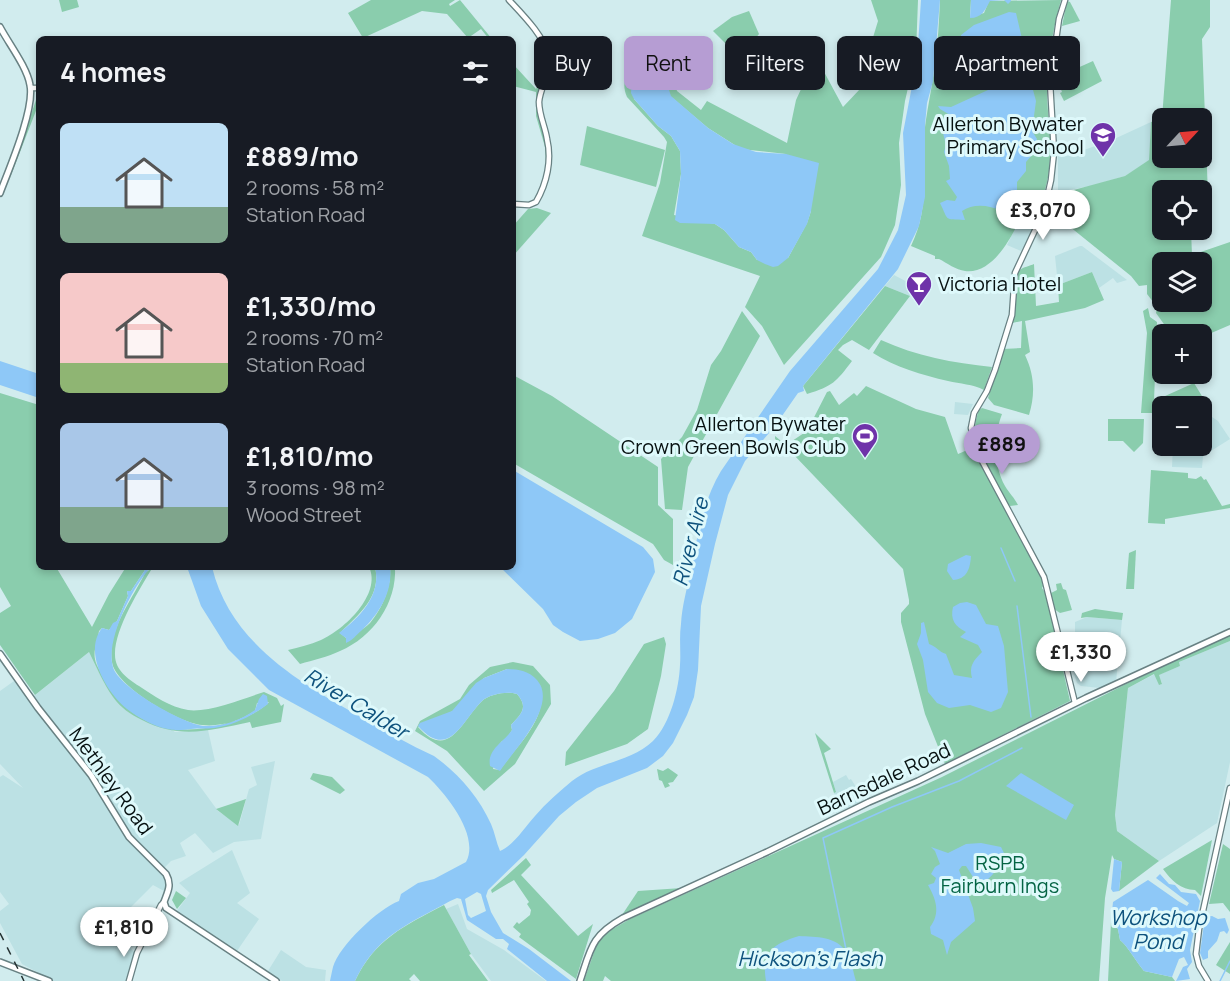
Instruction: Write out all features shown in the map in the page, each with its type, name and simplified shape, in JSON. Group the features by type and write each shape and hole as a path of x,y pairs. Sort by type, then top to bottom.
{"main road":[{"path":"0,27 28,77 31,88 30,105 0,194"},
{"name":"Barnsdale Road","path":"580,981 594,941 603,930 623,918 918,781 1075,703 1230,632"},
{"name":"Methley Road","path":"0,654 91,775 129,837 166,874 169,882 166,902"},
{"path":"166,902 177,914 276,981"},
{"path":"0,962 50,981"}],"street":[{"path":"509,0 535,31 544,45 549,60 539,104 548,144 548,166 535,203 516,204"},
{"path":"1065,0 1059,19 1050,74 1054,152 1051,180 1044,211 1013,279 1012,315 987,391 974,413 972,435 975,448 1044,577 1075,703"},
{"path":"31,88 36,88"},
{"path":"1208,981 1199,966 1196,954 1199,929 1230,788"},
{"path":"129,981 137,953 166,902"}],"shaded area":[{"name":"Allerton Bywater Primary School","path":"1151,122 1149,161 1125,176 1091,186 1058,192 1058,156 1067,156 1112,140"},
{"path":"1029,200 1041,204 1021,251 1007,245"},
{"path":"1080,246 1127,280 1117,283 1113,278 1099,288 1092,272 1058,285 1055,256"},
{"path":"894,275 918,290 912,292 910,296 885,286"},
{"path":"955,402 973,404 968,415 954,414"},
{"path":"1212,417 1218,421 1230,439 1212,450"},
{"path":"1173,456 1203,456 1202,468 1172,467"},
{"path":"1087,617 1122,620 1116,682 1100,688 1081,686 1077,683 1063,638 1075,634 1075,622"},
{"path":"1230,641 1230,762 1217,823 1159,861 1117,831 1115,815 1128,688 1155,674 1160,685 1162,683 1158,675 1180,666 1179,662"},
{"path":"89,652 105,684 175,732 208,730 215,761 188,770 218,811 239,825 249,789 257,785 251,767 275,761 261,839 234,842 213,853 195,833 180,843 186,856 171,861 164,868 166,881 164,891 153,885 112,926 134,952 127,981 54,981 22,964 0,923 0,911 9,904 0,892 0,777 3,775 23,788 0,764 0,691 14,681 29,700"},
{"path":"846,775 864,800 836,813 834,793 836,792 833,782"},
{"path":"232,850 250,893 237,903 259,919 237,951 176,912 190,893 179,883"},
{"path":"458,904 467,929 504,950 546,981 491,981 471,954 446,909"},
{"path":"281,950 306,967 326,970 325,981 282,981 268,971"}],"green space":[{"path":"59,0 77,0 79,7 62,12"},
{"path":"371,0 455,0 449,4 450,6 460,0 490,36 487,36 481,29 471,36 466,36 447,14 422,11 367,36 362,36 348,13"},
{"path":"871,0 918,0 917,36 873,36 878,21"},
{"path":"940,0 971,0 970,17 984,13 989,1 1061,0 1053,36 938,36"},
{"path":"1171,0 1210,0 1210,27 1202,39 1205,108 1163,108"},
{"path":"1067,1 1070,2 1080,21 1062,26"},
{"path":"749,11 759,34 757,36 725,36 725,43 713,31 732,17"},
{"path":"1093,61 1102,81 1064,101 1060,93 1061,90 1080,90 1080,67"},
{"path":"516,67 534,87 534,90 540,90 539,100 545,140 546,162 545,147 536,116 536,92 516,87"},
{"path":"934,69 934,90 1047,90 1050,165 1041,204 1029,200 1005,246 987,265 977,270 958,269 911,246 923,204 923,152"},
{"path":"825,74 843,107 859,90 908,90 899,143 901,185 895,225 881,257 784,365 762,326 745,307 760,276 642,236 660,183 667,142 627,97 625,90 638,90 634,99 658,126 671,136 680,151 681,174 674,215 715,224 724,230 739,247 751,252 757,260 788,258 811,211 786,154 741,149 708,128 670,96 668,90 677,90 701,110 707,101 787,143 796,100 801,90 825,90"},
{"path":"36,100 36,111 8,183"},
{"path":"1151,122 1152,168 1207,168 1207,180 1152,180 1152,240 1191,240 1192,252 1152,252 1152,300 1147,294 1147,285 1139,286 1131,276 1059,218 1059,194 1125,176 1149,160"},
{"path":"587,126 665,150 656,187 580,165"},
{"path":"537,208 551,213 516,253 516,223 528,209"},
{"path":"1230,242 1230,325 1212,333 1212,324 1164,324 1156,313 1212,312 1212,252 1201,252"},
{"path":"1034,264 1036,306 1059,302 1058,285 1092,272 1104,300 1085,308 1025,321 1030,352 1025,355 1031,370 1033,385 1029,415 994,405 988,398 1003,349 1021,348 1022,321 1012,323 1016,280 1020,270"},
{"path":"885,286 910,296 869,350 852,340 843,345 838,350 852,361 833,382 807,394 803,386"},
{"path":"1148,308 1150,317 1157,322 1157,324 1152,324 1152,384 1155,384 1152,413 1141,413 1147,333 1143,311"},
{"path":"742,311 760,336 688,467 682,510 665,509 661,459 682,437 697,410 711,365"},
{"path":"881,340 935,358 992,367 984,390 919,373 890,362 873,353"},
{"path":"516,377 552,396 658,467 658,505 673,519 673,565 664,560 653,544 516,465"},
{"path":"1192,384 1195,384 1202,396 1165,396"},
{"path":"866,386 916,409 945,417 958,454 972,448 1041,575 1042,588 1046,594 1070,701 945,764 925,714 901,622 901,613 909,604 903,569 793,454 775,439 775,436 786,445 807,431 827,392 830,391 839,405 854,393 857,396"},
{"path":"0,393 36,404 36,570 58,570 92,627 124,570 145,570 131,591 127,591 128,596 117,621 109,630 102,628 99,631 95,652 96,662 116,696 142,719 174,729 210,727 243,718 216,725 192,723 150,702 124,682 116,672 112,662 113,638 145,573 151,570 123,622 116,645 117,665 123,674 162,701 188,710 216,707 264,692 277,698 281,706 284,704 281,722 252,728 250,722 196,732 169,730 156,726 142,720 130,713 116,701 89,652 35,695 0,645 0,613 11,606 0,587","holes":["269,702 265,706 243,718 255,711 257,703"]},
{"path":"982,408 1002,414 997,432 996,459 1005,486 1018,505 1008,504 985,460 985,451 980,451 978,446 975,425 979,410"},
{"path":"1108,419 1144,419 1143,443 1134,452 1123,441 1108,441"},
{"path":"1151,470 1188,473 1188,478 1196,479 1201,476 1204,480 1206,479 1222,506 1230,504 1230,508 1165,519 1165,524 1148,523"},
{"path":"1136,550 1134,589 1126,589 1129,553"},
{"path":"370,570 375,570 375,587 372,596 361,612 340,633 346,638 370,623 385,597 390,570 395,570 395,580 387,606 372,628 352,645 340,651 300,664 288,650 321,640 350,620 366,599 372,577"},
{"path":"1061,583 1063,589 1066,590 1072,610 1060,613 1054,609 1051,593 1057,590 1056,584"},
{"path":"1095,609 1123,613 1122,620 1081,618 1082,613"},
{"name":"RSPB Fairburn Ings","path":"1230,635 1230,641 1179,662 1180,666 1159,675 1162,684 1159,685 1154,674 1128,688 1115,815 1117,831 1159,861 1119,891 1122,862 1114,859 1112,855 1105,898 1099,981 611,981 605,976 603,981 584,981 598,941 630,919 942,777 1126,684"},
{"path":"664,637 666,644 661,676 648,729 627,744 565,766 566,752 614,691 644,644"},
{"path":"513,662 533,666 550,685 551,704 515,764 484,791 447,751 415,731 420,721 460,699 469,685 490,667","holes":["507,669 540,685 542,697 536,720 500,770 493,769 501,742 508,737 512,730 511,725 523,707 517,694 499,694 485,699 461,727 447,739 438,740 429,737 418,727 453,711 484,678"]},
{"path":"815,733 831,749 824,753 836,792 834,793"},
{"path":"668,768 678,775 673,782 668,783 670,786 665,788 659,780 657,769 663,771"},
{"path":"313,773 332,777 345,790 340,794 310,779"},
{"path":"246,799 238,826 216,809"},
{"path":"1212,840 1201,896 1195,890 1177,884 1163,869"},
{"path":"1223,844 1230,849 1230,912 1223,903 1209,904"},
{"path":"526,858 531,865 521,875 578,936 593,924 576,979 519,937 521,934 513,927 530,915 531,910 527,904 529,902 514,880 492,893 491,890"},
{"path":"682,888 622,915 638,891"},
{"path":"176,891 186,898 177,909 172,900"},
{"path":"444,905 471,954 469,955 488,981 420,981 414,974 409,979 411,981 355,981 381,944 404,927"},
{"path":"1111,922 1118,929 1120,940 1144,971 1172,977 1175,981 1108,981"},
{"path":"1230,942 1230,974 1216,965"}],"water":[{"path":"921,0 940,0 937,36 934,36 933,81 927,103 925,197 919,226 898,269 803,386 804,391 798,393 775,426 745,461 728,495 701,606 698,670 694,697 673,743 663,756 647,768 597,788 576,802 559,816 488,890 486,896 491,912 503,933 529,949 571,981 547,981 507,949 509,944 503,939 496,939 467,920 461,899 457,898 405,926 385,940 369,958 355,981 330,981 337,958 351,939 370,920 399,901 401,894 418,883 434,879 466,862 469,840 465,828 452,805 428,777 269,690 228,649 201,606 188,570 213,570 221,594 234,618 251,639 293,676 341,706 434,756 451,770 480,804 491,824 500,851 515,840 544,807 572,781 592,770 634,754 659,734 669,716 678,685 682,611 702,520 715,483 790,371 878,269 898,230 906,195 903,133 911,90 922,90 922,36 919,36","holes":["477,892 481,894 486,911 471,918 468,915 465,899"]},
{"path":"971,0 1004,0 990,1 980,15 970,18"},
{"path":"1009,12 1016,13 1021,36 961,36 974,25"},
{"path":"631,90 669,90 671,96 708,128 733,144 756,152 786,154 819,163 807,224 788,258 773,267 757,260 751,252 739,247 724,230 715,224 680,223 675,220 681,174 680,151 671,136 658,126 631,93"},
{"path":"988,90 1033,90 1036,101 1032,131 1037,139 1032,155 1026,162 1026,171 1017,182 1017,205 1001,211 987,206 966,208 962,211 965,220 946,216 940,203 947,200 955,201 957,197 946,181 950,179 949,166 944,152 946,145 943,133 950,115 938,106 951,107"},
{"path":"0,361 36,373 36,397 0,385"},
{"path":"516,472 643,547 653,559 655,572 632,619 615,633 598,639 580,641 553,625 543,609 503,570 516,570"},
{"path":"966,555 971,556 967,572 962,578 953,580 947,571 948,564"},
{"path":"145,570 149,570 136,587 122,614 113,643 113,667 117,675 138,694 181,718 203,726 223,724 243,717 255,710 263,694 267,696 268,704 236,722 214,728 177,730 163,728 131,712 119,702 105,682 96,660 95,648 102,628 109,630 117,621 128,596 127,591 131,591"},
{"path":"375,570 390,570 387,594 374,617 346,643 346,638 339,633 367,605 375,587"},
{"path":"967,602 976,605 986,624 998,626 1004,646 1008,692 1001,708 991,712 970,705 949,708 937,703 928,692 923,660 917,644 921,633 921,623 924,622 929,644 946,654 954,675 972,678 972,664 982,652 978,645 960,637 966,632 956,625 952,616 953,607"},
{"path":"507,669 523,671 534,677 542,690 542,702 532,727 500,771 490,766 491,755 512,730 511,725 522,711 523,703 517,694 499,694 485,699 461,727 447,739 438,740 429,736 418,726 420,723 452,711 476,683"},
{"path":"1021,773 1074,805 1066,820 1006,786"},
{"path":"981,843 1001,847 1004,853 995,872 979,886 974,885 973,877 966,866 962,866 959,870 973,908 975,921 951,942 947,955 943,940 931,934 930,927 936,906 928,885 934,883 936,878 931,874 940,864 931,847 948,853 966,844"},
{"path":"1114,859 1122,862 1119,891 1113,892 1111,889"},
{"name":"Workshop Pond","path":"1160,874 1181,892 1196,894 1200,901 1190,950 1192,962 1187,969 1190,979 1176,981 1183,967 1188,965 1184,957 1179,959 1172,977 1144,971 1120,940 1118,929 1111,922 1113,902 1148,880 1187,906 1189,903 1156,878"},
{"path":"1212,916 1218,919 1225,918 1229,930 1227,934 1224,931 1220,932 1217,941 1208,951 1208,958 1203,960 1200,953 1205,917"},
{"name":"Hickson's Flash","path":"799,936 826,938 838,943 849,956 856,981 766,981 767,956 782,942"}],"waterway":[{"path":"1001,548 1015,581"},
{"path":"1017,606 1031,717"},
{"path":"847,954 823,838 892,807 959,781 1022,748"},
{"path":"1220,981 1230,961"}],"railway":[{"path":"0,933 24,981"}],"place":[{"name":"Allerton Bywater Primary School","path":"1103,158"},
{"name":"Victoria Hotel","path":"919,307"},
{"name":"Allerton Bywater Crown Green Bowls Club","path":"865,459"}],"water label":[{"name":"River Aire","path":"691,542"},
{"name":"River Calder","path":"356,704"}]}
